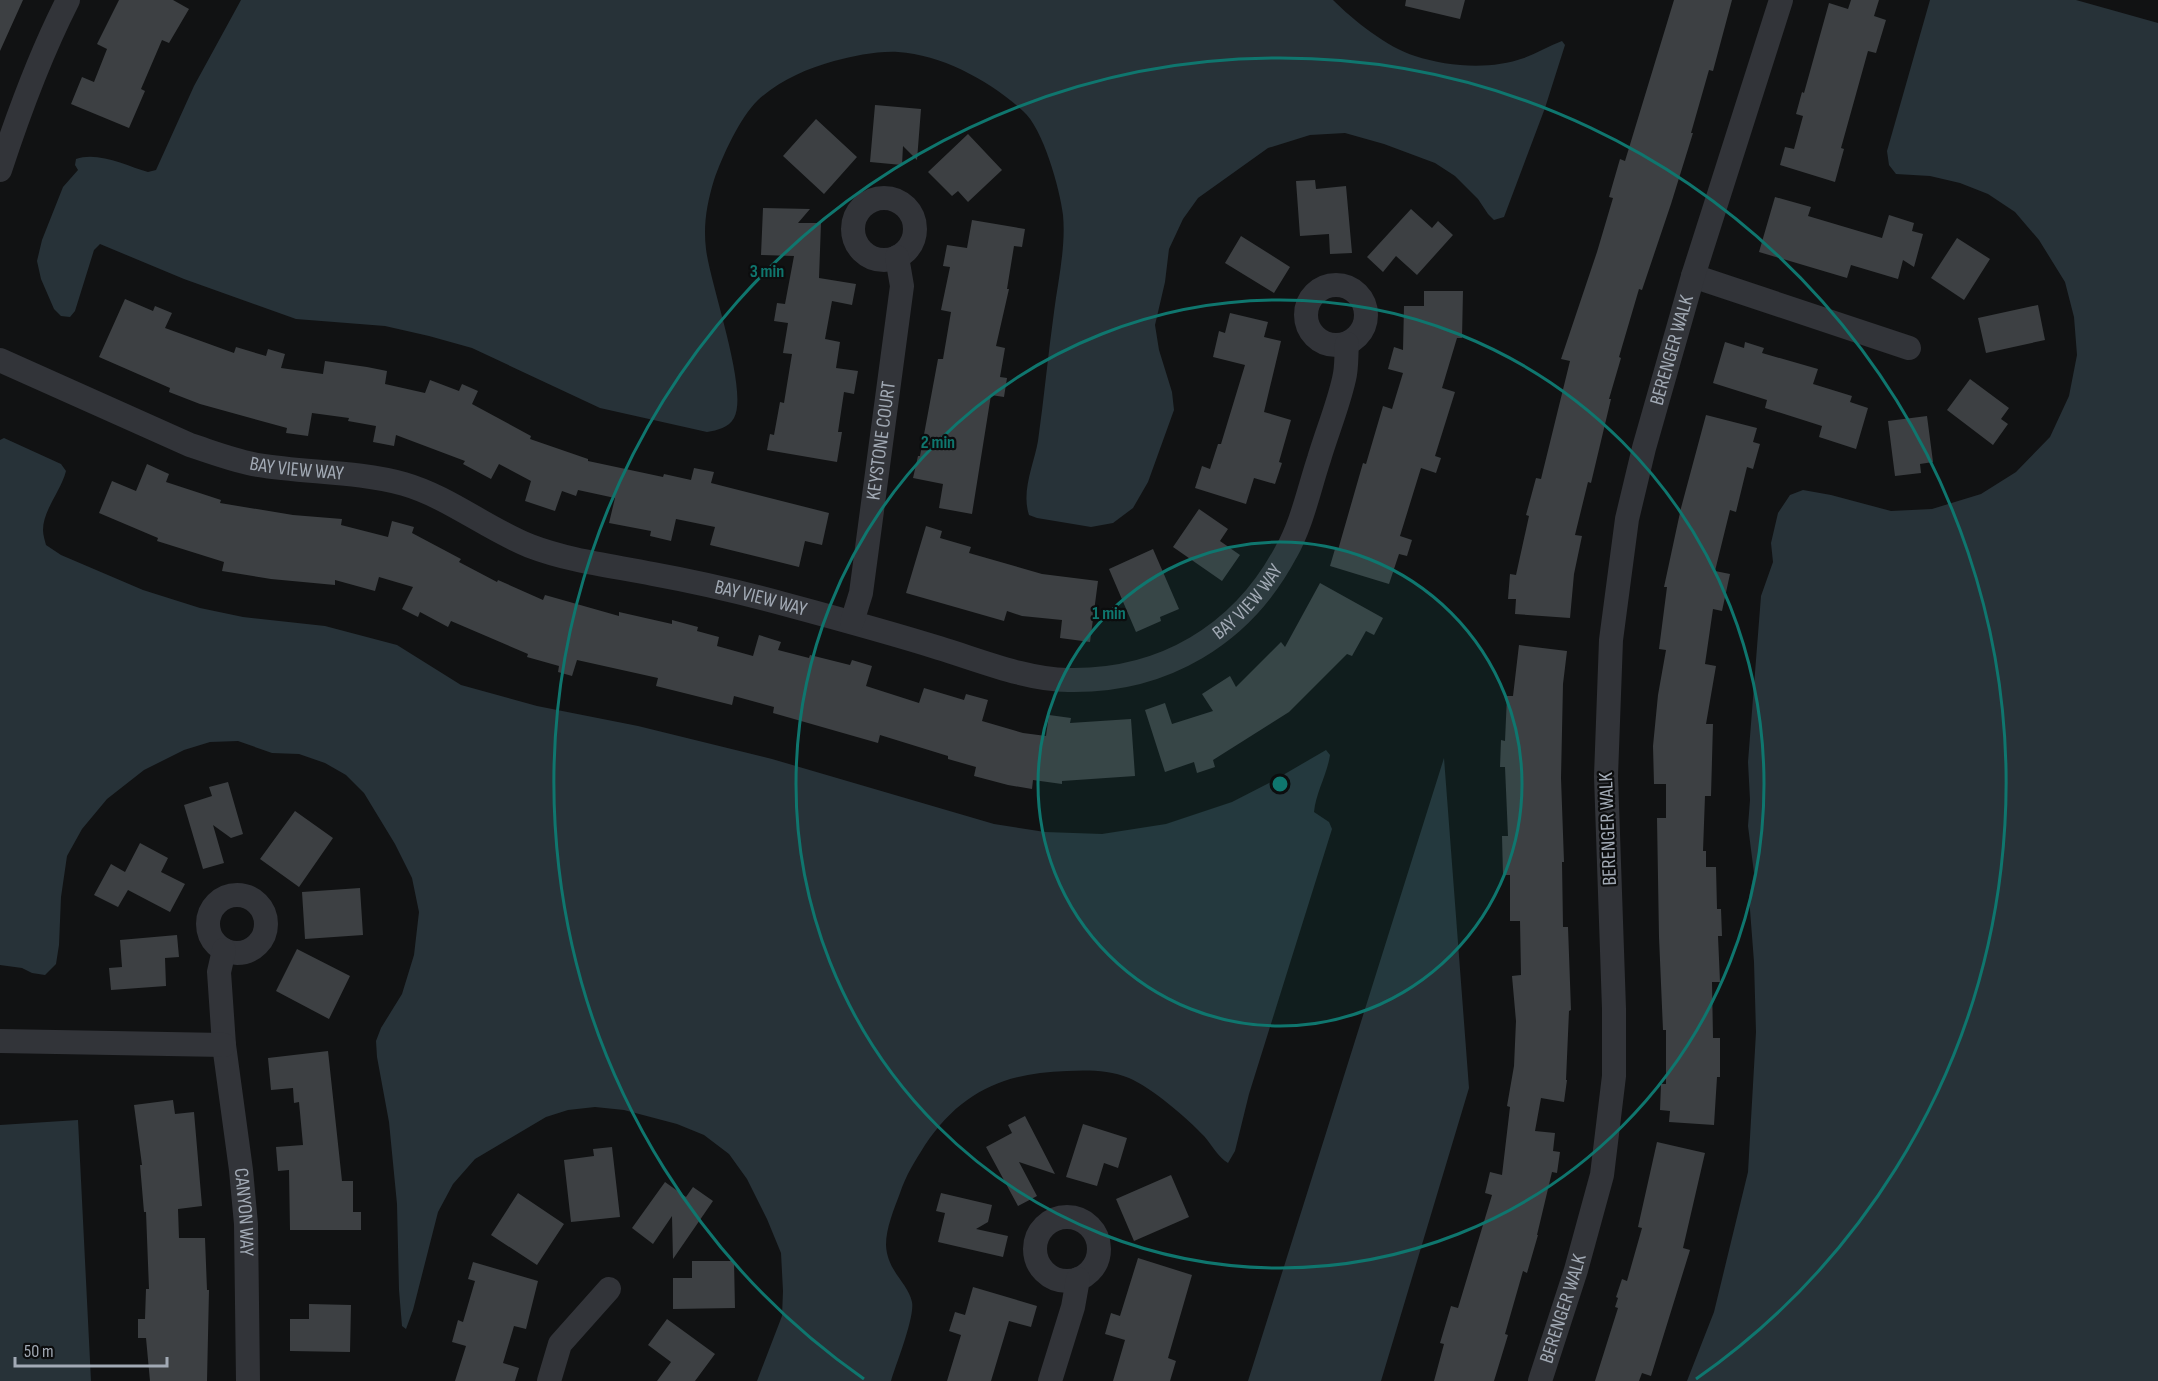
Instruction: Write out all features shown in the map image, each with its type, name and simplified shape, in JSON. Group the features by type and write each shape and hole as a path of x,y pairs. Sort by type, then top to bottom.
{"street":[{"path":"0,170 22,103 68,0"},
{"name":"BERENGER WALK","path":"1540,1381 1576,1270 1602,1175 1614,1076 1614,998 1606,776 1611,640 1630,509 1644,448 1693,276 1781,0"},
{"name":"KEYSTONE COURT","path":"852,622 861,593 902,286 897,257"},
{"name":"BERENGER WALK","path":"1693,276 1909,348"},
{"name":"BAY VIEW WAY","path":"0,360 181,441 220,455 256,465 379,479 403,484 424,491 533,547 602,564 731,589 1039,677 1066,681 1138,672 1171,662 1224,630 1252,602 1287,550 1302,513 1345,376 1347,344"},
{"name":"CANYON WAY","path":"224,950 219,972 224,1045 246,1224 248,1381"},
{"path":"0,1041 224,1045"},
{"path":"1050,1381 1073,1307 1078,1279"},
{"path":"549,1381 560,1344 609,1289"}],"shaded area":[{"path":"241,0 1333,0 1350,16 1394,47 1415,56 1442,63 1470,66 1498,64 1524,58 1562,41 1565,45 1545,108 1504,217 1494,220 1478,199 1455,176 1435,163 1384,144 1345,133 1310,135 1268,148 1198,198 1183,219 1169,249 1165,282 1155,325 1159,350 1172,392 1174,410 1148,482 1133,508 1113,523 1091,527 1037,518 1029,515 1027,506 1027,487 1038,441 1063,239 1061,204 1044,145 1030,119 996,90 965,71 915,54 890,52 866,54 834,61 794,76 775,87 751,107 732,138 714,180 705,223 709,265 737,385 734,418 729,424 719,429 707,432 600,408 472,348 429,336 385,326 296,319 184,279 100,244 94,250 75,311 70,317 61,316 54,309 41,279 37,261 42,240 63,187 78,170 75,165 76,159 103,158 148,172 156,170 194,86"},
{"path":"1930,0 2076,0 2158,23 2158,1381 1687,1381 1714,1312 1748,1172 1756,1032 1749,897 1754,873 1748,826 1750,800 1748,762 1761,596 1773,562 1771,543 1778,513 1790,495 1803,490 1891,511 1932,509 1981,494 2016,472 2050,437 2069,396 2077,355 2074,317 2065,282 2039,240 2015,212 1988,194 1960,183 1930,176 1896,174 1889,165 1887,151"},
{"path":"4,438 61,464 66,471 46,515 43,532 46,545 61,555 143,590 200,608 243,617 325,626 397,645 461,685 537,706 638,726 772,759 994,824 1045,832 1102,834 1166,824 1232,802 1326,750 1330,755 1314,812 1329,822 1332,829 1249,1094 1235,1151 1228,1163 1197,1129 1169,1104 1148,1088 1121,1075 1106,1072 1067,1071 1023,1076 1003,1081 969,1099 953,1111 925,1145 905,1180 887,1232 886,1245 890,1262 910,1295 912,1309 891,1381 757,1381 782,1316 783,1291 781,1253 747,1179 729,1154 704,1135 677,1124 624,1110 595,1107 568,1110 546,1117 475,1159 453,1184 438,1212 406,1329 402,1326 399,1290 397,1204 389,1122 376,1041 381,1028 402,994 414,955 419,912 412,878 395,844 364,793 346,775 325,763 299,754 272,753 238,741 210,742 184,750 144,770 107,799 82,829 67,856 61,897 56,964 45,975 32,973 22,968 0,965 0,440"},
{"path":"1444,758 1469,1088 1381,1381 1248,1381"},
{"path":"78,1120 91,1381 0,1381 0,1125"}],"building":[{"path":"0,0 23,0 0,51"},
{"path":"119,0 173,0 189,9 169,43 162,40 141,89 145,91 129,128 71,104 82,77 94,82 107,49 97,44"},
{"path":"1406,0 1465,0 1460,19 1405,6"},
{"path":"1674,0 1732,0 1713,71 1709,70 1671,204 1642,290 1639,289 1619,357 1621,358 1609,399 1611,399 1591,483 1588,482 1575,535 1582,536 1574,574 1570,618 1515,614 1516,599 1508,599 1510,574 1516,575 1529,516 1526,515 1536,478 1541,479 1570,361 1561,359 1613,198 1609,197 1620,159 1625,161"},
{"path":"1851,0 1879,0 1874,16 1886,20 1876,53 1868,51 1841,148 1844,149 1835,182 1780,165 1785,147 1794,149 1803,116 1796,114 1829,3 1848,9"},
{"path":"875,105 921,109 917,160 903,146 902,165 870,162"},
{"path":"816,119 857,157 824,194 783,156"},
{"path":"968,134 1002,170 968,202 958,191 952,196 928,172"},
{"path":"1315,180 1316,189 1346,186 1352,253 1330,254 1329,234 1300,236 1296,181"},
{"path":"1775,197 1811,207 1808,216 1882,238 1889,215 1914,223 1912,231 1923,234 1914,267 1903,260 1898,279 1851,265 1847,278 1759,252"},
{"path":"763,208 810,209 798,223 821,223 819,278 856,284 852,305 832,301 825,339 840,342 836,368 858,371 854,394 844,392 838,432 842,432 837,462 767,450 770,434 774,435 780,402 784,403 792,354 783,353 788,323 774,321 777,303 785,304 794,256 761,255"},
{"path":"1411,209 1432,228 1438,221 1453,235 1417,275 1396,256 1383,272 1367,257"},
{"path":"972,220 1025,229 1022,247 1014,246 1007,289 1009,289 996,346 1005,348 1000,377 1007,378 1004,397 991,395 972,514 939,508 943,484 913,478 918,456 920,456 938,359 943,359 951,312 941,310 950,267 943,266 947,245 967,248"},
{"path":"1241,236 1290,267 1274,293 1225,263"},
{"path":"1957,238 1990,259 1964,300 1931,278"},
{"path":"1424,291 1463,291 1462,338 1457,338 1442,388 1455,392 1435,456 1441,458 1436,473 1421,468 1400,536 1412,540 1407,556 1399,554 1389,584 1330,566 1335,549 1338,550 1363,463 1366,464 1383,406 1392,409 1403,373 1388,369 1394,347 1403,350 1404,306 1424,306"},
{"path":"125,299 153,311 155,306 172,313 165,328 234,353 236,347 266,356 268,349 285,354 281,368 323,374 325,361 367,367 387,371 385,384 425,393 430,380 459,391 462,384 478,391 472,404 531,436 530,439 588,459 588,461 663,477 664,474 691,480 694,468 714,472 711,483 829,513 822,545 805,541 799,567 710,545 715,527 676,519 671,541 650,536 651,531 609,523 615,498 578,490 576,496 562,491 555,511 525,501 531,481 499,464 491,479 463,464 465,461 396,435 394,446 373,442 376,426 348,421 349,418 312,413 308,436 286,433 287,428 200,404 169,392 170,388 99,357"},
{"path":"2038,305 2045,340 1986,353 1978,318"},
{"path":"1230,313 1268,322 1264,337 1281,341 1264,412 1291,420 1275,484 1254,478 1246,504 1195,488 1202,466 1210,469 1218,444 1221,444 1245,365 1213,357 1219,331 1225,333"},
{"path":"1725,342 1744,348 1745,342 1764,348 1762,353 1818,369 1813,384 1852,396 1850,402 1868,408 1856,449 1819,437 1822,426 1765,408 1767,400 1713,383"},
{"path":"1970,379 2009,408 2001,419 2008,424 1993,445 1947,410"},
{"path":"1706,415 1757,428 1753,442 1760,444 1753,469 1747,467 1736,512 1730,510 1715,571 1730,574 1722,611 1713,609 1705,664 1716,666 1706,724 1713,724 1711,796 1705,796 1703,851 1706,851 1706,867 1716,867 1717,909 1721,909 1722,936 1718,936 1720,982 1712,982 1713,1038 1720,1038 1720,1077 1717,1077 1714,1125 1669,1122 1670,1111 1660,1110 1661,1084 1666,1084 1666,1030 1663,1030 1659,937 1657,818 1666,818 1666,784 1654,784 1653,746 1658,695 1666,650 1659,649 1667,587 1664,587 1681,508"},
{"path":"1927,416 1933,462 1920,464 1921,473 1895,476 1888,421"},
{"path":"147,464 169,474 166,482 221,500 220,503 293,515 342,519 341,525 388,537 392,521 414,527 412,533 461,559 459,562 497,582 498,580 543,600 545,595 619,616 619,612 672,624 672,620 698,627 697,631 719,637 717,646 753,656 759,635 781,642 778,650 850,665 852,660 872,666 866,686 919,703 924,688 964,700 966,694 988,700 982,721 1023,733 1046,736 1049,715 1071,718 1070,723 1131,719 1135,776 1062,781 1062,784 1033,780 1032,789 1008,785 974,776 976,767 948,759 948,756 880,735 878,743 773,713 774,707 734,696 732,705 656,686 658,678 577,660 572,676 558,672 559,666 527,657 528,654 451,621 448,627 420,612 418,617 402,609 413,587 379,577 375,591 335,580 335,585 271,579 222,571 224,562 157,541 158,538 99,513 112,481 136,491"},
{"path":"1199,509 1228,529 1220,541 1240,555 1222,581 1173,547"},
{"path":"926,526 942,531 940,538 971,547 969,553 1042,574 1098,581 1090,642 1060,638 1062,620 1022,616 1007,611 1004,621 906,593"},
{"path":"1153,549 1179,609 1160,617 1161,621 1136,632 1109,569"},
{"path":"1320,583 1383,618 1374,635 1366,631 1352,656 1347,654 1289,712 1213,760 1215,767 1197,773 1194,762 1165,772 1145,710 1165,703 1172,724 1213,711 1202,694 1230,676 1236,687 1281,642 1285,647"},
{"path":"1519,645 1567,651 1563,684 1561,778 1564,862 1562,862 1563,927 1568,927 1571,1010 1569,1011 1567,1080 1564,1102 1541,1098 1535,1131 1555,1133 1553,1151 1560,1152 1557,1173 1552,1172 1538,1235 1527,1273 1523,1271 1505,1334 1508,1335 1494,1381 1434,1381 1444,1344 1440,1343 1451,1306 1458,1308 1492,1195 1485,1193 1490,1172 1502,1175 1510,1107 1507,1106 1514,1066 1516,1021 1512,976 1521,975 1520,921 1510,921 1510,875 1503,875 1502,836 1508,836 1505,767 1500,767 1501,740 1505,741 1507,696 1513,696"},
{"path":"228,782 243,834 231,838 213,825 224,863 203,869 184,805 212,796 209,787"},
{"path":"295,811 333,838 299,887 260,859"},
{"path":"140,843 168,858 161,872 185,884 170,912 128,890 118,907 94,895 111,864 125,872"},
{"path":"360,888 363,935 305,939 302,892"},
{"path":"177,935 179,957 165,958 166,986 111,990 109,968 122,967 120,940"},
{"path":"297,949 350,976 329,1019 276,991"},
{"path":"328,1051 342,1181 353,1181 353,1212 361,1212 361,1230 290,1230 289,1170 278,1171 276,1147 303,1145 299,1102 294,1103 293,1088 271,1090 268,1058"},
{"path":"173,1100 175,1114 194,1112 202,1206 178,1209 179,1238 205,1238 207,1290 209,1290 207,1381 150,1381 146,1338 138,1338 138,1319 145,1319 146,1289 149,1289 146,1212 144,1212 140,1165 142,1165 134,1105"},
{"path":"1025,1116 1055,1174 1019,1162 1037,1196 1018,1206 986,1147 1012,1133 1008,1125"},
{"path":"1083,1124 1127,1138 1118,1168 1104,1163 1097,1186 1066,1177"},
{"path":"1657,1142 1705,1153 1683,1248 1690,1250 1651,1376 1642,1373 1639,1381 1595,1381 1618,1308 1615,1307 1618,1298 1616,1297 1622,1279 1627,1281 1642,1228 1638,1227"},
{"path":"612,1147 620,1217 571,1222 564,1160 594,1156 593,1149"},
{"path":"1171,1175 1189,1217 1134,1241 1116,1199"},
{"path":"665,1182 686,1197 693,1187 713,1201 673,1259 672,1216 653,1244 632,1228"},
{"path":"518,1193 564,1224 537,1265 491,1235"},
{"path":"941,1193 992,1205 988,1222 976,1229 1008,1236 1003,1257 938,1242 945,1213 936,1211"},
{"path":"1138,1258 1192,1275 1168,1358 1176,1361 1170,1381 1113,1381 1125,1340 1105,1334 1111,1313 1120,1316"},
{"path":"692,1261 734,1261 735,1308 673,1309 673,1278 692,1278"},
{"path":"473,1262 538,1281 526,1329 514,1326 503,1363 519,1368 515,1381 455,1381 466,1346 452,1342 458,1320 463,1322 475,1281 468,1279"},
{"path":"973,1287 1037,1306 1031,1327 1009,1321 991,1381 947,1381 961,1335 949,1331 955,1312 965,1315"},
{"path":"309,1304 351,1305 350,1352 290,1351 290,1319 309,1319"},
{"path":"667,1319 715,1354 695,1381 657,1381 671,1362 648,1345"}]}
